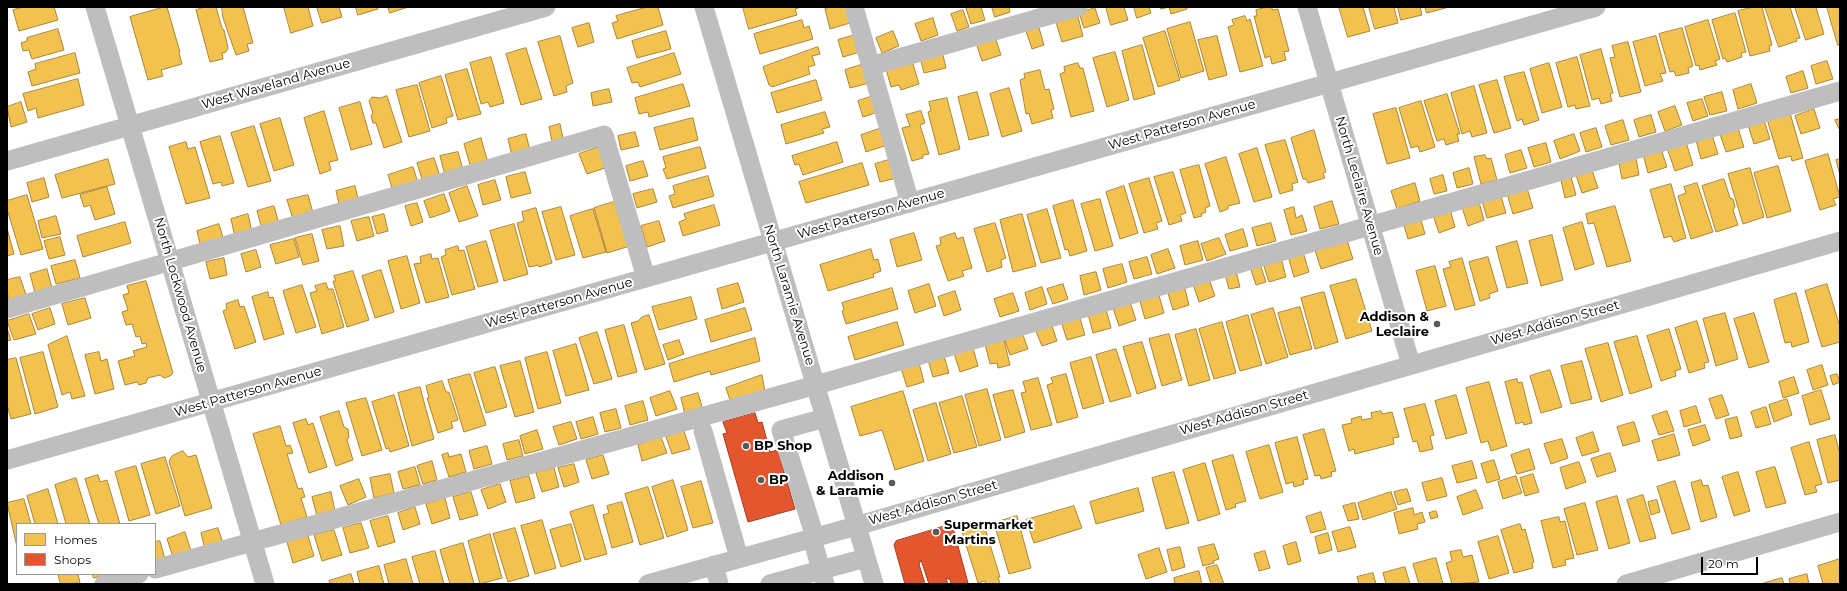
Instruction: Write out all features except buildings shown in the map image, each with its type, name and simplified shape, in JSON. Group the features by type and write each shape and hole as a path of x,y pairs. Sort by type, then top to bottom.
{"street":[{"name":"North Lockwood Avenue","path":"96,7 265,584"},
{"name":"West Waveland Avenue","path":"7,161 546,7"},
{"name":"North Laramie Avenue","path":"704,7 874,584"},
{"path":"854,7 910,203"},
{"path":"871,66 1078,7"},
{"name":"North Leclaire Avenue","path":"1308,7 1412,365"},
{"name":"West Patterson Avenue","path":"7,460 1596,7"},
{"path":"156,570 253,541 816,385 1840,91"},
{"path":"7,309 604,135 646,278"},
{"name":"West Addison Street","path":"648,584 856,526 1840,240"},
{"path":"823,577 814,537 781,430 825,418"},
{"path":"703,431 739,558"},
{"path":"1626,584 1840,522"},
{"path":"770,584 823,577 866,558"},
{"path":"714,565 719,584"},
{"path":"104,584 136,575"}],"place":[{"name":"Addison & Leclaire","path":"1437,324"},
{"name":"BP Shop","path":"746,446"},
{"name":"BP","path":"761,480"},
{"name":"Addison & Laramie","path":"892,483"},
{"name":"Supermarket Martins","path":"936,532"}]}
